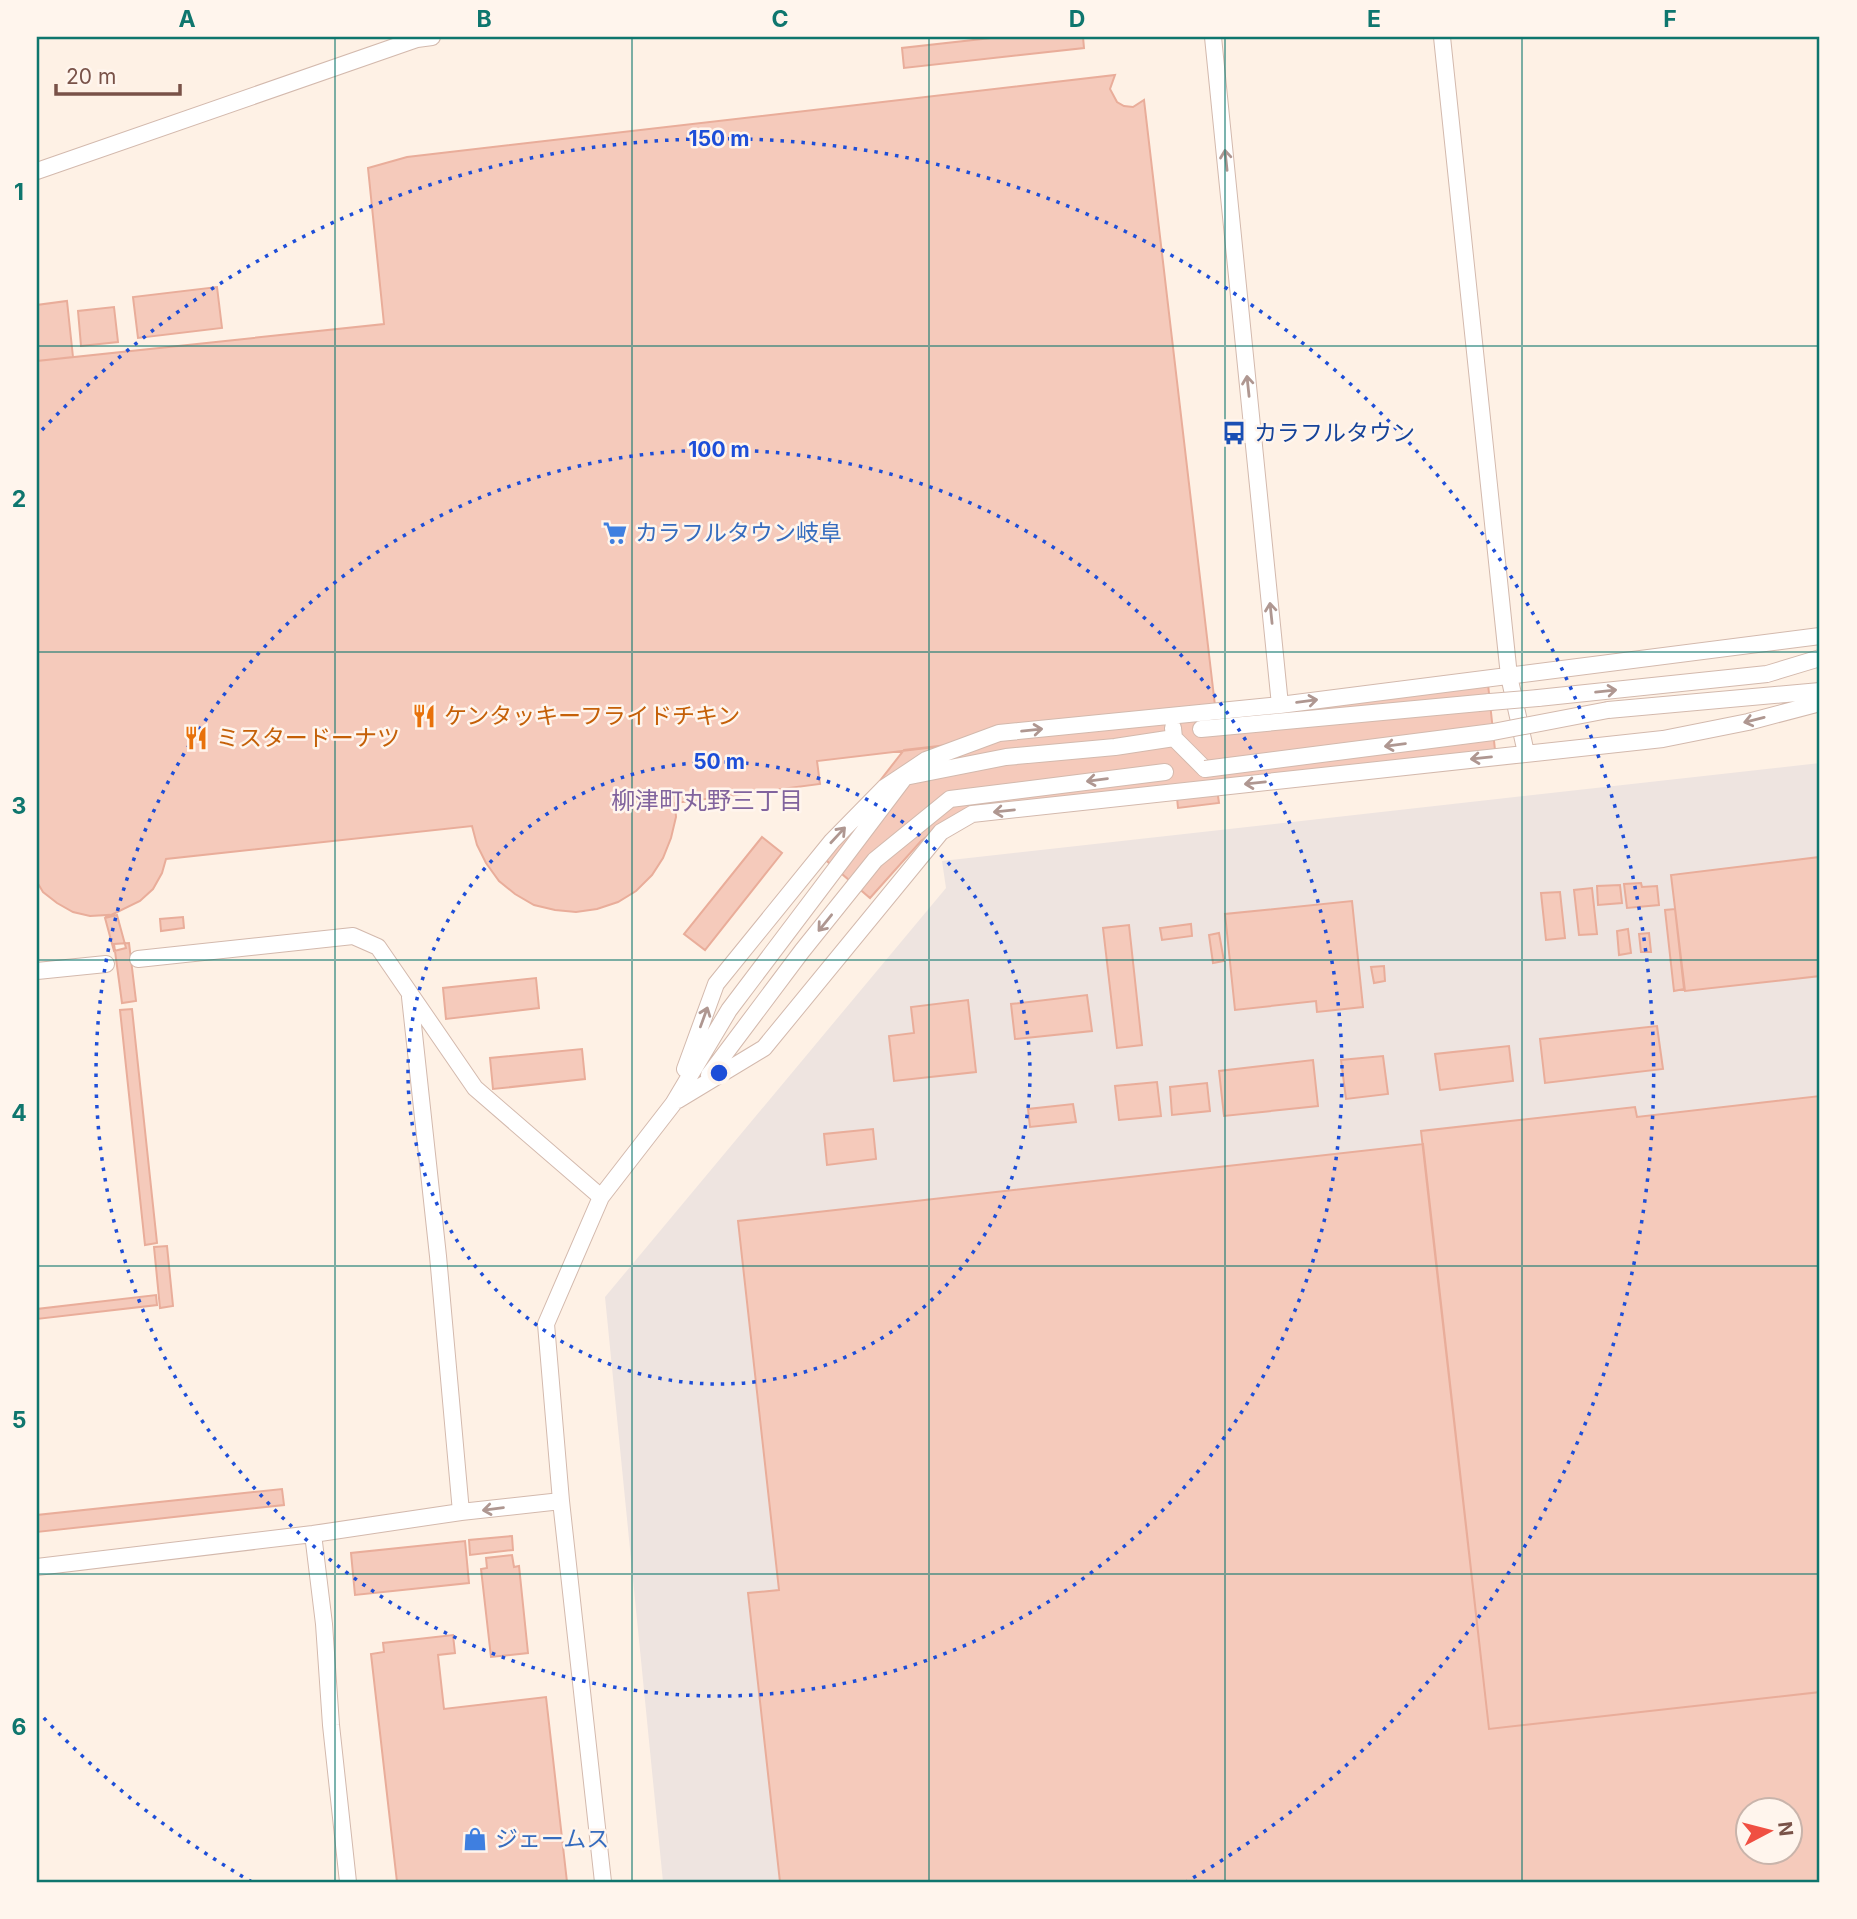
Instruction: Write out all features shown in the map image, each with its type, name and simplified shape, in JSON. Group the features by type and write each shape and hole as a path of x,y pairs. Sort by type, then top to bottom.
{"lane":[{"path":"37,171 432,37"},
{"path":"1213,37 1280,705"},
{"path":"1442,37 1509,676 1526,753"},
{"path":"673,1104 716,984 832,841 884,788 926,760 999,733 1280,705 1820,636"},
{"path":"1201,729 1767,674 1820,657"},
{"path":"1172,719 1174,738 1205,769 1493,732 1608,710 1820,691"},
{"path":"673,1104 764,1048 941,832 972,814 1663,739 1748,722 1820,703"},
{"path":"603,1882 561,1501 546,1324 600,1197 673,1104 729,1010 905,777 1006,757 1115,747 1174,738"},
{"path":"701,1085 875,860 950,799 1165,772"},
{"path":"138,959 353,936 378,947 475,1088 600,1197"},
{"path":"37,971 106,964"},
{"path":"410,995 438,1256 461,1512"},
{"path":"37,1567 561,1501"},
{"path":"313,1534 348,1882"}],"shaded area":[{"path":"1820,763 1820,1882 663,1882 605,1297 946,888 942,861"}],"building":[{"path":"1000,37 1083,37 1084,48 904,68 902,48"},
{"name":"カラフルタウン岐阜","path":"1115,75 1110,89 1117,102 1133,107 1144,100 1216,714 817,761 820,784 675,803 676,817 671,838 652,875 636,891 618,902 597,909 576,912 555,910 534,905 515,894 499,881 486,863 472,826 166,859 153,889 140,901 105,918 108,915 90,916 73,912 43,892 37,882 37,361 384,324 368,168 407,157"},
{"path":"217,287 222,328 138,338 133,297"},
{"path":"67,301 73,357 37,361 37,305"},
{"path":"114,307 118,342 81,346 78,311"},
{"path":"1488,684 1495,750 1216,782 1219,803 1178,808 1176,787 944,824 921,841 870,898 821,856 904,750"},
{"path":"762,837 782,853 705,950 684,934"},
{"path":"1820,857 1820,976 1685,991 1671,875"},
{"path":"1641,883 1642,887 1657,886 1659,905 1627,908 1624,884"},
{"path":"1620,885 1622,903 1598,905 1597,886"},
{"path":"1592,888 1597,934 1579,935 1574,890"},
{"path":"1560,892 1565,938 1546,940 1541,893"},
{"path":"1352,901 1363,1007 1317,1012 1316,1001 1235,1010 1225,914"},
{"path":"1675,909 1684,989 1674,991 1665,910"},
{"path":"117,915 126,948 114,951 105,918"},
{"path":"183,917 184,928 161,931 160,919"},
{"path":"1191,924 1192,936 1162,940 1160,928"},
{"path":"1129,925 1142,1045 1117,1048 1103,928"},
{"path":"1628,929 1631,953 1619,955 1617,931"},
{"path":"1219,933 1224,961 1213,963 1209,935"},
{"path":"1649,933 1651,952 1641,952 1639,934"},
{"path":"129,943 136,1001 122,1003 114,944"},
{"path":"1384,966 1385,981 1374,983 1371,967"},
{"path":"536,978 539,1008 446,1019 443,988"},
{"path":"1087,995 1092,1031 1015,1039 1011,1004"},
{"path":"968,1000 976,1072 894,1081 889,1036 914,1033 911,1007"},
{"path":"132,1009 157,1243 145,1245 120,1010"},
{"path":"1657,1026 1663,1069 1545,1083 1540,1039"},
{"path":"1509,1046 1513,1081 1440,1090 1435,1054"},
{"path":"582,1049 585,1079 493,1089 490,1058"},
{"path":"1383,1056 1388,1094 1346,1099 1341,1060"},
{"path":"1313,1060 1318,1106 1224,1116 1219,1071"},
{"path":"1157,1082 1161,1116 1119,1120 1115,1086"},
{"path":"1207,1083 1210,1111 1172,1115 1170,1087"},
{"path":"1820,1096 1820,1692 1489,1729 1421,1131 1635,1107 1637,1117"},
{"path":"1073,1104 1076,1122 1030,1127 1028,1109"},
{"path":"873,1129 876,1159 827,1165 824,1134"},
{"path":"1423,1144 1489,1729 1820,1692 1820,1882 780,1882 748,1593 779,1590 738,1221"},
{"path":"167,1246 173,1306 160,1308 154,1247"},
{"path":"156,1295 157,1305 37,1319 37,1309"},
{"path":"282,1489 284,1505 37,1532 37,1515"},
{"path":"512,1536 513,1550 470,1555 469,1540"},
{"path":"465,1541 469,1583 355,1595 351,1553"},
{"path":"512,1555 514,1567 519,1566 528,1653 491,1657 481,1569 487,1568 486,1558"},
{"path":"453,1635 455,1653 438,1655 444,1709 546,1697 567,1882 397,1882 371,1654 384,1652 383,1643"}],"place":[{"name":"カラフルタウン","path":"1234,433"},
{"name":"カラフルタウン岐阜","path":"615,533"},
{"name":"ケンタッキーフライドチキン","path":"424,716"},
{"name":"ミスタードーナツ","path":"196,738"},
{"name":"ジェームス","path":"475,1839"}],"district":[{"name":"柳津町丸野三丁目","path":"707,801"}]}
